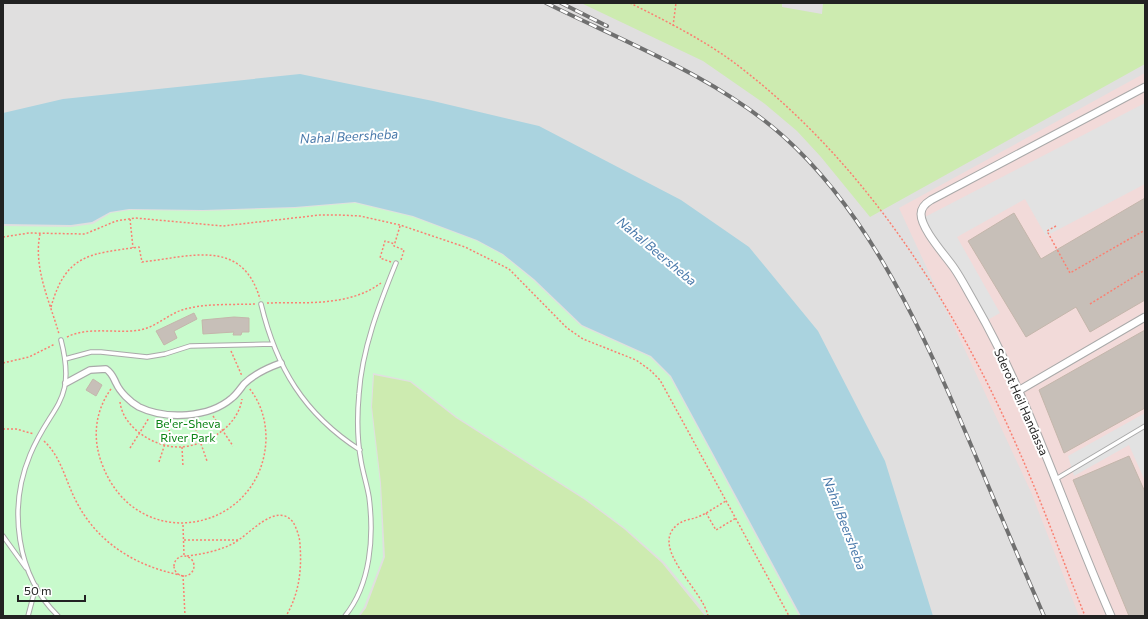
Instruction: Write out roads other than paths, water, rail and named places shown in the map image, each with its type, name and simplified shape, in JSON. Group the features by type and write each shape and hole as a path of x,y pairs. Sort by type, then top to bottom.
{"street":[{"name":"Sderot Heil Handassa","path":"1111,616 1083,552 1056,479 1018,391 975,303 922,219 923,207 931,200 1145,87"},
{"path":"1018,391 1145,317"},
{"path":"66,383 90,370 101,368 109,371 122,392 138,406 152,412 174,415 191,414 209,410 233,398 243,385 261,371 281,363"}],"lane":[{"path":"345,616 360,590 369,562 372,531 369,497 360,450 358,414 361,372 370,334 396,263"},
{"path":"261,304 273,344 281,363 298,393 309,408 335,433 360,450"},
{"path":"28,571 19,534 18,500 25,469 38,437 59,405 66,383 65,359 61,340"},
{"path":"65,359 90,352 147,357 165,354 190,346 273,344"},
{"path":"1056,479 1145,426"},
{"path":"3,536 58,616"},
{"path":"28,616 36,586"}],"water":[{"name":"Nahal Beersheba","path":"300,74 433,101 539,126 681,200 749,247 818,331 885,461 933,616 801,616 671,376 651,356 582,325 534,279 503,254 477,240 413,216 355,202 295,207 203,210 129,209 110,212 92,222 71,225 3,224 3,113 63,99"}],"railway":[{"path":"546,3 670,62 730,96 783,136 814,167 843,202 869,240 915,321 954,404 1044,616"},
{"path":"561,3 607,26"}],"park label":[{"name":"Be'er-Sheva River Park","path":"188,431"}]}
